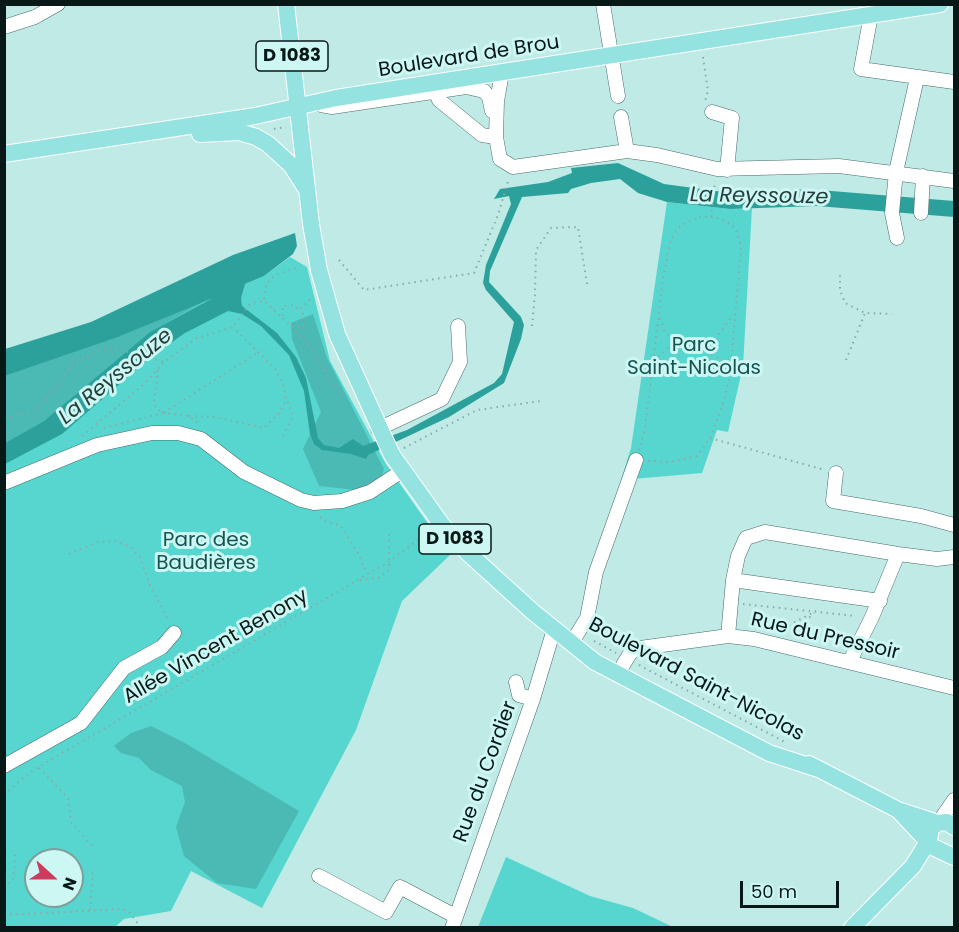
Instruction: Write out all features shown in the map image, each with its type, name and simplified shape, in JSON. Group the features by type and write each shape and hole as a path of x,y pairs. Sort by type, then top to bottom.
{"main road":[{"name":"D 1083","path":"286,4 299,116"},
{"name":"Boulevard de Brou","path":"4,154 299,116 316,105 336,98 700,42 872,10 940,4"},
{"name":"Boulevard Saint-Nicolas","path":"299,116 318,270 337,334 378,429 392,455 442,525 486,571 595,662 769,753 818,769"},
{"path":"130,136 239,132 256,137 268,144 291,165 307,190"},
{"name":"Boulevard Saint-Nicolas","path":"554,629 898,810"},
{"name":"D 1083","path":"898,810 938,823 947,822 954,827"},
{"name":"D 1083","path":"898,810 936,849 951,852"},
{"path":"852,927 913,866 929,840 931,828 938,823"},
{"path":"913,866 951,852"}],"street":[{"path":"4,27 35,17 58,4"},
{"path":"603,4 618,96"},
{"path":"872,10 861,69 954,82"},
{"path":"496,132 496,101 502,73"},
{"path":"897,238 892,213 896,172 917,78"},
{"path":"412,87 436,93"},
{"path":"316,105 332,107 466,87 484,91 489,97 500,159 513,167 627,152 657,155 727,170 838,166 954,181"},
{"path":"436,93 439,100 482,135 496,132"},
{"path":"707,111 732,118 727,170"},
{"path":"621,117 627,152"},
{"path":"921,213 923,176"},
{"path":"378,429 442,399 460,362 458,326"},
{"path":"4,483 97,445 152,433 178,433 201,439 244,472 273,488 314,503 342,501 370,492 402,471"},
{"path":"574,639 587,618 596,572 636,460"},
{"path":"836,473 832,501 921,516 954,525"},
{"path":"728,636 733,580 746,538 765,532 898,554 937,559 954,557"},
{"path":"850,661 880,601 898,554"},
{"name":"Rue du Pressoir","path":"733,580 880,601"},
{"name":"Rue du Cordier","path":"453,922 533,699 554,629"},
{"path":"4,766 81,723 124,668 162,647 174,633"},
{"name":"Rue du Pressoir","path":"623,665 631,652 640,648 728,636 754,639 850,661 954,688"},
{"path":"516,682 519,695 533,699"},
{"path":"938,823 954,800"},
{"path":"319,876 386,912 400,887 453,922"}],"path":[{"path":"700,42 708,92 707,111"},
{"path":"256,137 260,132 299,116"},
{"path":"339,260 364,290 474,273 508,182"},
{"path":"711,217 715,182"},
{"path":"711,217 727,222 736,230 741,246 734,313 730,376 722,407 710,438 697,456 670,462 636,460 645,429 671,239 681,225 699,218 711,217"},
{"path":"532,326 536,250 551,228 578,227 587,284"},
{"path":"299,267 288,268 271,279 263,291 264,301 283,317 309,346 341,394 366,402"},
{"path":"840,274 842,298 845,303 865,313 892,314"},
{"path":"86,434 144,384 164,362 197,338 233,327 249,304 264,301"},
{"path":"299,310 305,304"},
{"path":"283,317 283,306 294,305 303,314 304,326 291,326"},
{"path":"700,347 715,340 734,313"},
{"path":"846,360 865,313"},
{"path":"659,315 665,332 678,344"},
{"path":"233,327 260,351 279,375 293,416 283,436"},
{"path":"654,361 668,348 678,344 700,347 726,363 730,376"},
{"path":"4,419 34,410 46,400 67,370 84,357 111,347 164,362"},
{"path":"158,368 154,402 156,408 163,413 260,351"},
{"path":"189,416 215,417 264,428 280,412 286,397"},
{"path":"392,455 477,410 541,401"},
{"path":"710,438 836,473"},
{"path":"314,503 318,515 327,522 340,525 349,537 368,574"},
{"name":"Allée Vincent Benony","path":"5,793 38,767 390,561 442,525"},
{"path":"358,580 378,578 389,570 387,542 389,533"},
{"path":"69,554 98,542 115,541 131,547 140,557 150,585 174,633"},
{"path":"731,603 872,617"},
{"path":"774,633 816,611"},
{"path":"790,636 816,611"},
{"path":"38,767 68,798 71,822 93,847"},
{"path":"4,888 14,878 15,852"},
{"path":"90,910 93,869"},
{"path":"4,915 123,909 141,927"}],"green space":[{"name":"Parc Saint-Nicolas","path":"667,202 730,209 752,208 743,366 728,432 717,430 702,473 621,480 631,448"},
{"name":"Parc des Baudières","path":"290,257 307,267 330,361 386,464 450,555 402,601 356,730 262,908 191,871 171,911 124,919 115,927 5,928 5,376 143,327 264,276"},
{"path":"506,857 590,896 633,908 673,927 478,927"}],"shaded area":[{"path":"212,297 150,332 44,421 5,443 5,376 118,337"},
{"path":"313,314 327,358 384,469 380,481 356,490 319,486 303,449 321,412 292,339 291,323"},
{"path":"151,726 183,742 299,811 256,889 217,883 184,856 176,827 185,802 182,786 151,770 139,758 121,753 114,746 131,733"}],"water":[{"name":"La Reyssouze","path":"618,163 664,184 731,193 807,189 954,201 954,217 817,206 730,209 667,202 638,193 620,179 591,183 571,189 568,193 522,197 490,271 489,282 521,317 524,325 521,339 504,383 449,417 368,455 366,459 351,454 322,450 314,444 310,434 304,391 289,355 261,326 242,314 228,311 185,333 152,356 62,434 5,464 5,443 44,421 150,332 213,298 118,337 5,376 5,349 91,322 233,255 295,233 297,246 293,254 264,276 245,284 241,298 242,306 277,333 296,357 306,378 318,438 324,445 339,448 353,439 363,446 407,430 494,383 502,374 514,322 486,290 483,283 486,265 511,204 509,196 494,199 500,189 548,182 572,173 571,168"}]}
